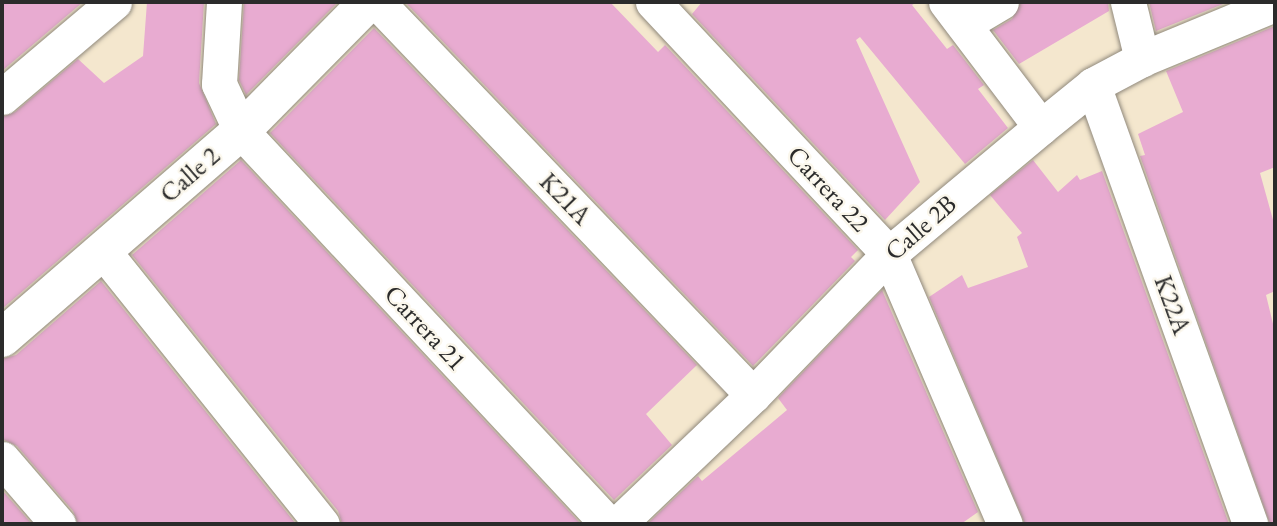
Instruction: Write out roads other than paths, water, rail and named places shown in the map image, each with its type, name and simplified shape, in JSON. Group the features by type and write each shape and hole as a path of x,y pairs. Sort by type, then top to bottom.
{"street":[{"path":"2,96 114,2"},
{"name":"Carrera 21","path":"224,2 219,83 241,131 608,524"},
{"name":"Calle 2","path":"2,338 241,131 368,2"},
{"name":"K21A","path":"377,2 753,395"},
{"name":"Carrera 22","path":"653,2 889,254 1001,522"},
{"path":"1000,2 955,13 1041,127"},
{"path":"1128,2 1142,59"},
{"name":"Calle 2B","path":"618,524 753,395 889,254 1093,85 1142,59 1275,4"},
{"name":"K22A","path":"1093,85 1250,524"},
{"path":"103,251 323,524"},
{"path":"2,459 58,524"}]}
